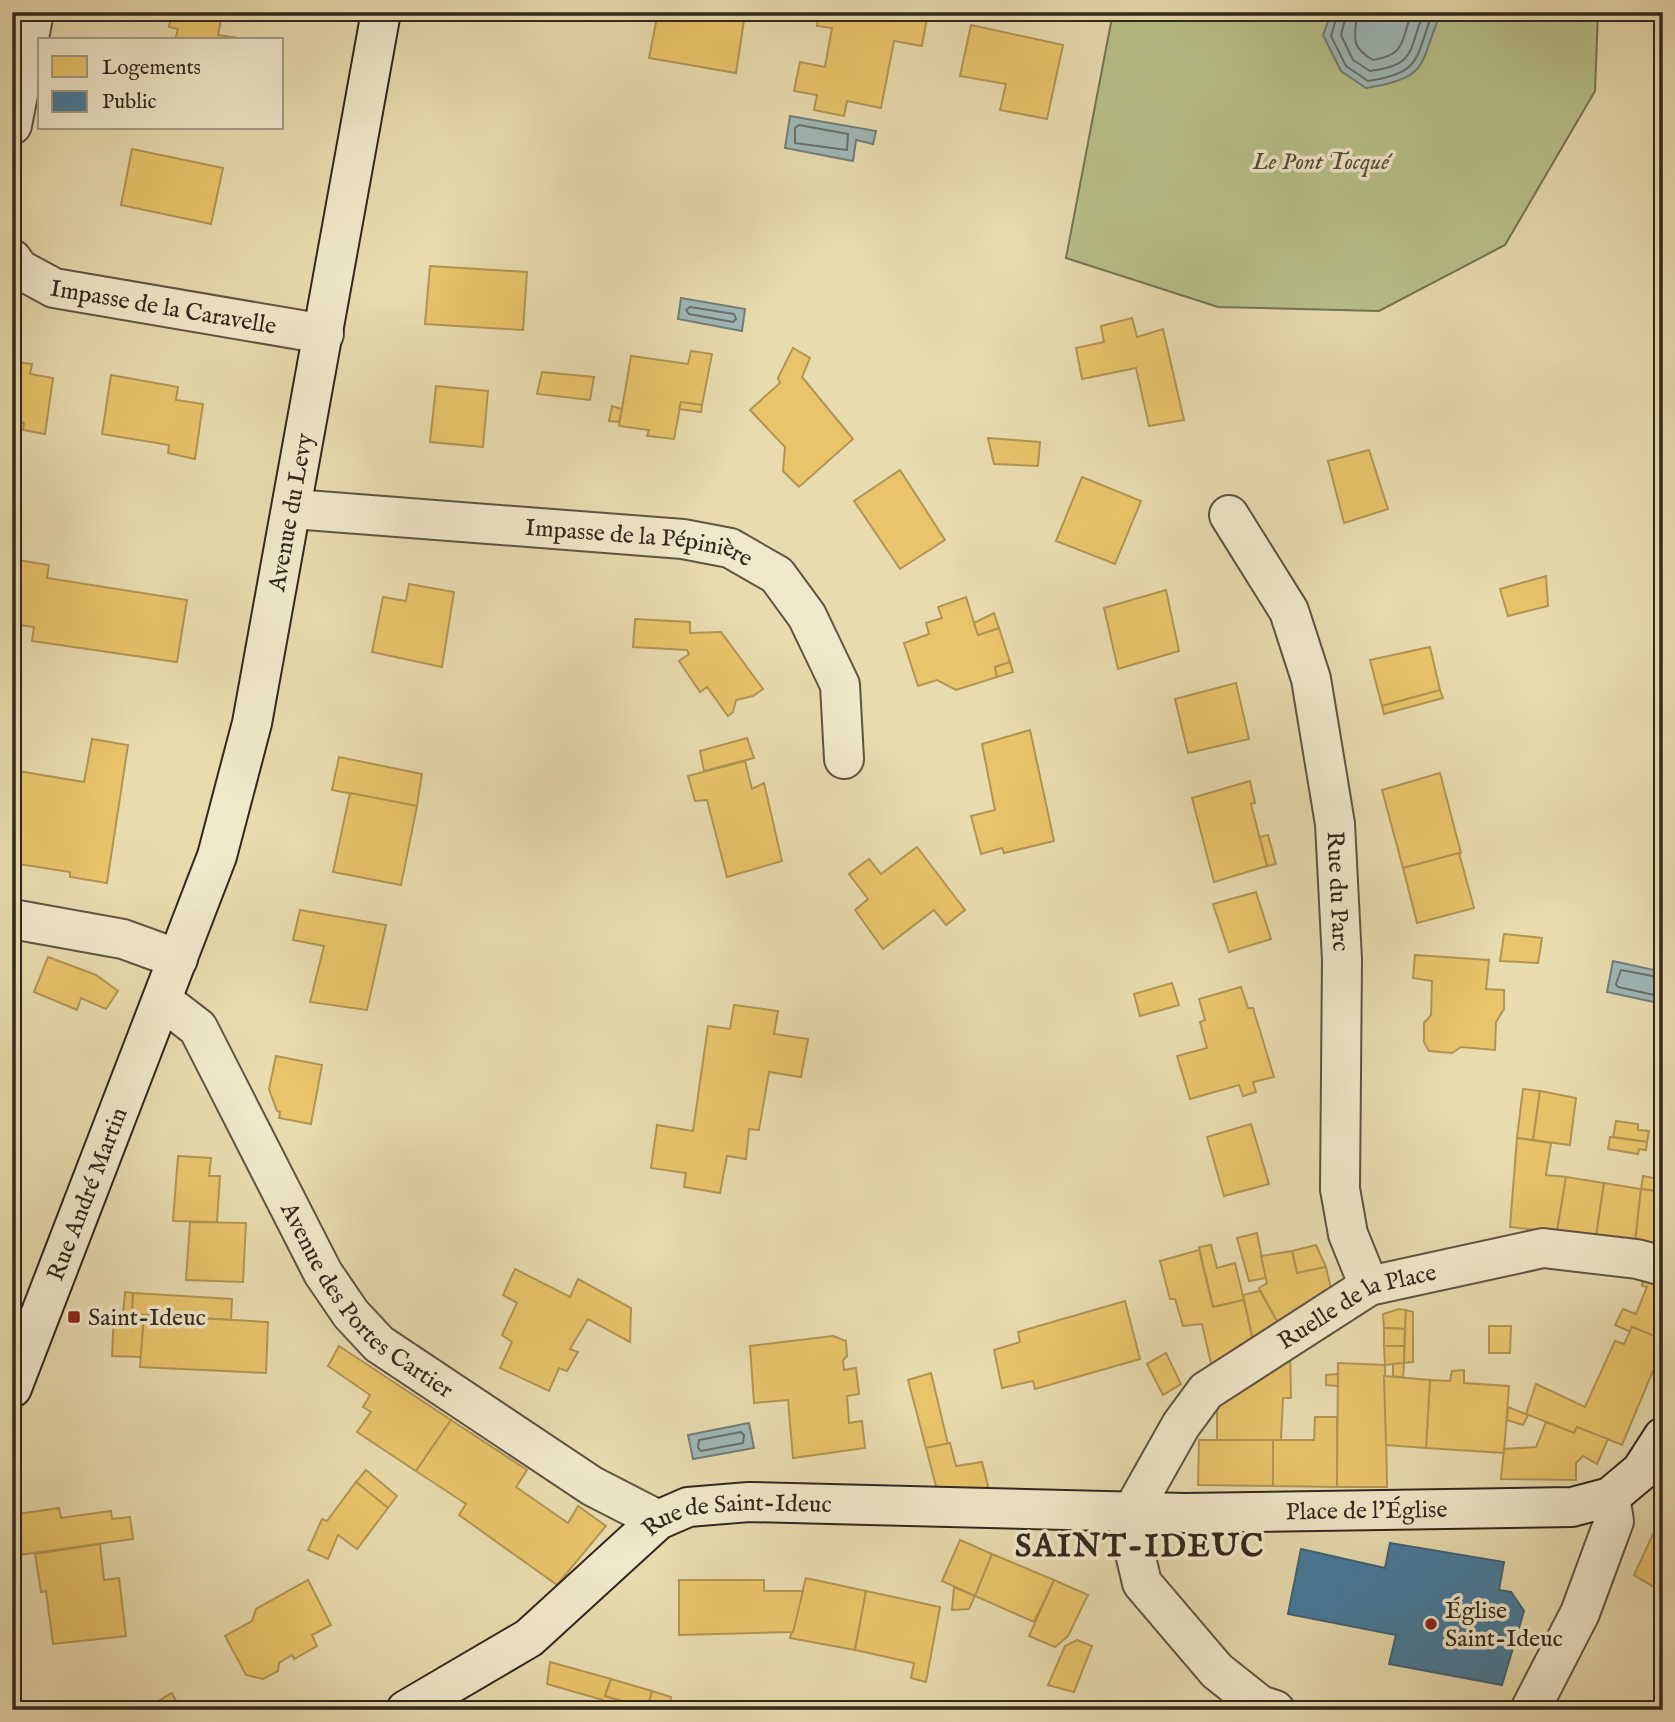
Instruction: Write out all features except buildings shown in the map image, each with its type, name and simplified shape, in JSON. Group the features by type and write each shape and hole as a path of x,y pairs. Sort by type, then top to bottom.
{"street":[{"path":"12,125 34,12"},
{"name":"Avenue du Levy","path":"163,1001 217,856 253,723 381,12"},
{"name":"Impasse de la Caravelle","path":"12,259 19,269 54,288 324,334"},
{"name":"Impasse de la Pépinière","path":"293,509 683,539 730,548 777,575 807,616 840,685 844,759"},
{"name":"Rue du Parc","path":"1229,515 1289,611 1311,679 1335,824 1342,960 1340,1189 1348,1234 1369,1286"},
{"path":"12,919 123,939 178,959"},
{"name":"Rue André Martin","path":"12,1388 163,1001"},
{"name":"Avenue des Portes Cartier","path":"163,1001 198,1028 323,1273 351,1314 379,1344 592,1486 657,1520"},
{"name":"Ruelle de la Place","path":"1132,1512 1181,1425 1206,1391 1369,1286 1543,1248 1637,1259 1663,1266"},
{"name":"Place de l'Église","path":"1132,1512 1506,1510 1572,1507 1609,1497 1641,1471 1663,1437"},
{"path":"1530,1710 1580,1614 1614,1521 1609,1497"},
{"name":"Rue de Saint-Ideuc","path":"406,1710 529,1638 657,1520 688,1507 748,1502 1132,1512"},
{"path":"1132,1512 1130,1532 1142,1583 1217,1671 1260,1705 1275,1710"}],"green space":[{"name":"Le Pont Tocqué","path":"1113,12 1598,12 1595,91 1505,245 1379,311 1218,307 1066,258"}],"water":[{"path":"1332,12 1441,12 1420,66 1402,79 1366,88 1341,71 1323,35"},
{"path":"790,116 876,131 873,144 856,140 853,161 785,148"},
{"path":"681,298 745,309 742,331 678,319"},
{"path":"1613,961 1663,972 1663,1004 1607,992"},
{"path":"749,1423 754,1448 693,1459 688,1435"}],"place":[{"name":"Saint-Ideuc","path":"74,1317"},
{"name":"Église Saint-Ideuc","path":"1431,1624"}],"district":[{"name":"SAINT-IDEUC","path":"1140,1545"}]}
